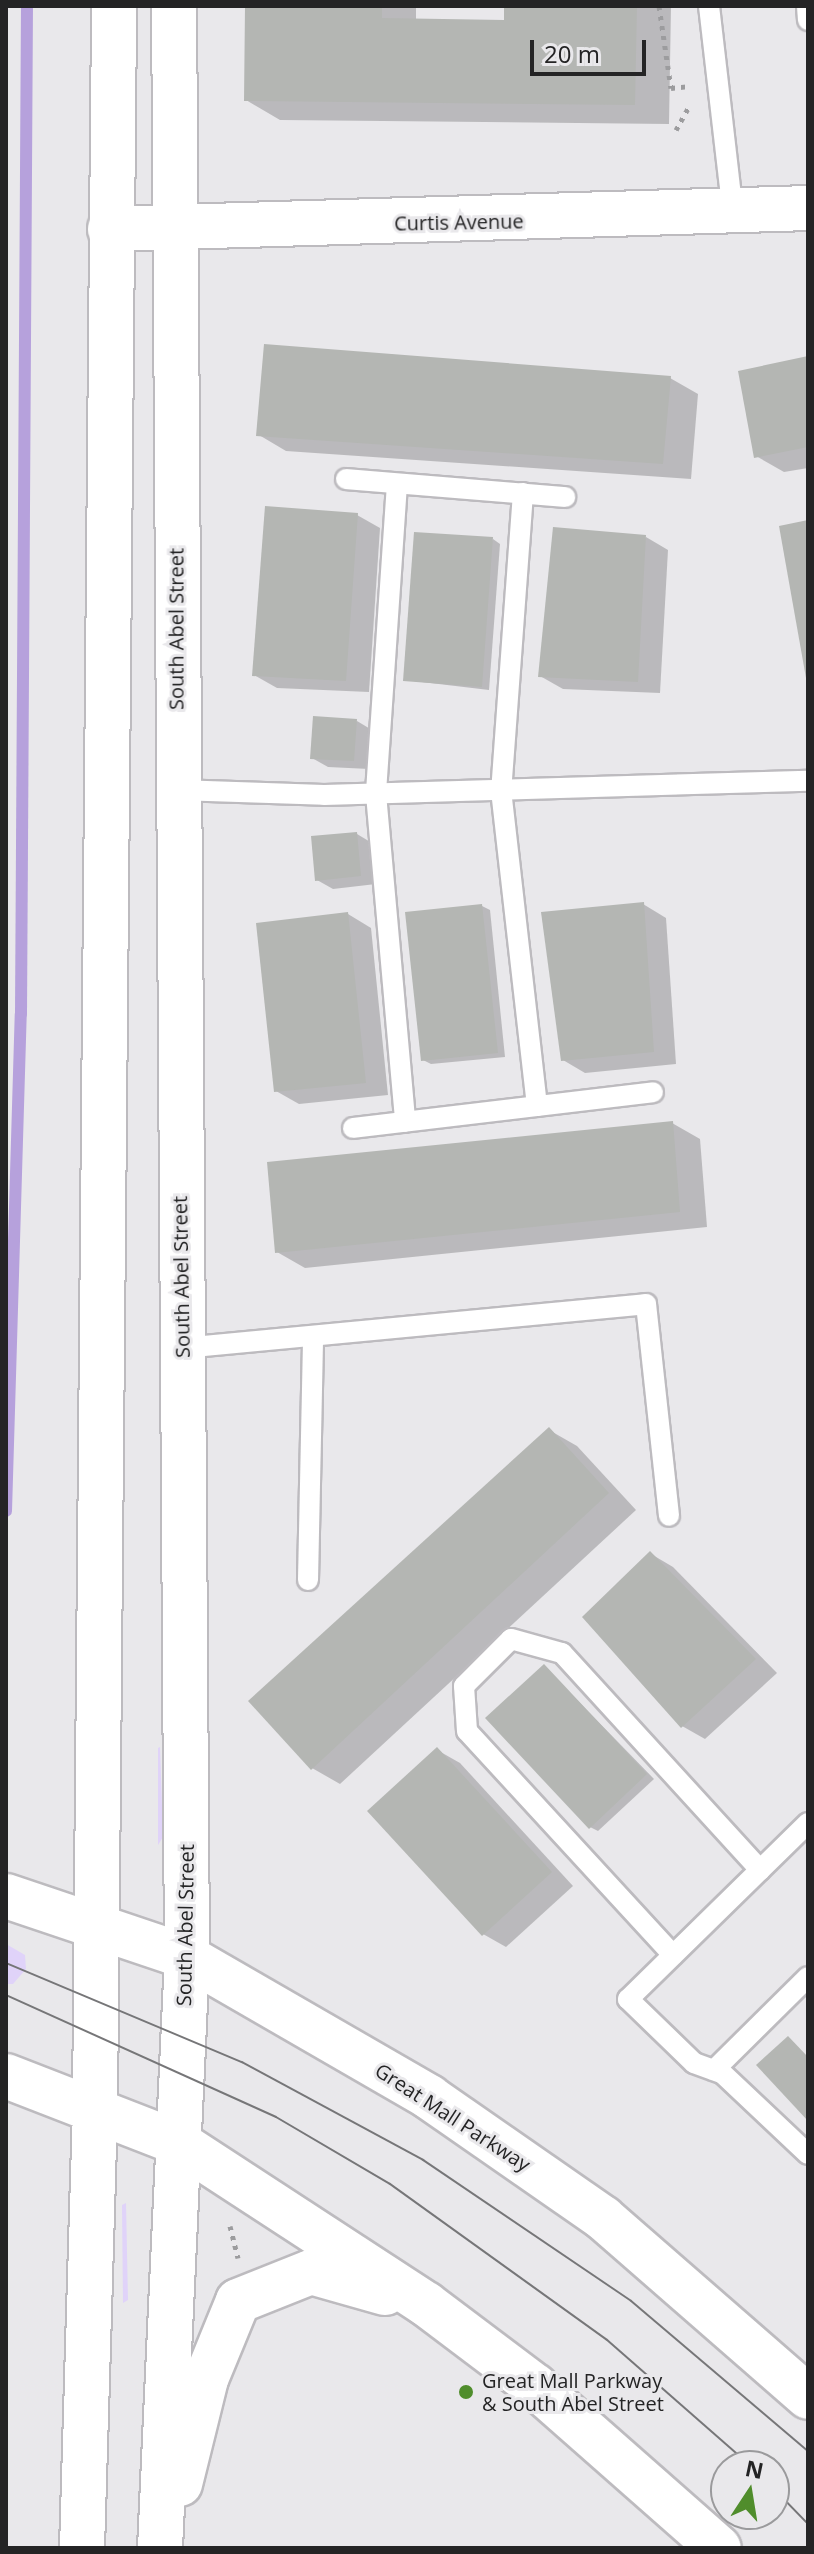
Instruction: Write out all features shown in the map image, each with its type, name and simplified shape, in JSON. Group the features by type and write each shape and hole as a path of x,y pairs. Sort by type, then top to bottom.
{"main road":[{"path":"82,2548 95,2108 114,6"},
{"name":"South Abel Street","path":"162,2548 187,1957 172,229 174,6"},
{"name":"Curtis Avenue","path":"110,229 733,214 808,208"},
{"path":"109,807 177,797"},
{"name":"Great Mall Parkway","path":"6,1896 187,1957 429,2097 603,2218 808,2397"},
{"path":"6,2076 179,2143 426,2304 535,2386 719,2548"},
{"path":"162,2548 206,2379 238,2301 311,2272 426,2304"}],"lane":[{"path":"709,6 733,214"},
{"path":"807,6 808,20"},
{"path":"346,479 565,497"},
{"path":"397,484 376,794 405,1122"},
{"path":"523,493 501,790 537,1106"},
{"path":"177,797 808,781"},
{"path":"353,1128 653,1092"},
{"path":"182,1348 313,1340 646,1304 669,1516"},
{"path":"308,1580 313,1340"},
{"path":"673,1955 467,1731 464,1686 511,1639 562,1653 760,1870"},
{"path":"808,1823 628,1999 694,2063 714,2070 808,2154"},
{"path":"714,2070 808,1977"}],"path":[{"path":"659,6 671,88 696,86 676,130"},
{"path":"230,2225 240,2264"}],"shaded area":[{"path":"158,1748 163,1837 158,1845"},
{"path":"6,1944 25,1955 26,1969 13,1984 6,1984"},
{"path":"126,2203 128,2300 123,2303 122,2205"}],"building":[{"path":"245,6 382,6 382,18 504,20 504,6 637,6 635,105 244,101"},
{"path":"264,344 671,376 663,464 256,436"},
{"path":"808,356 808,447 754,458 738,371"},
{"path":"265,506 358,513 346,681 252,676"},
{"path":"808,520 808,678 806,678 779,526"},
{"path":"553,527 646,535 638,682 538,677"},
{"path":"414,532 493,537 482,687 403,681"},
{"path":"313,716 357,719 354,761 310,759"},
{"path":"357,832 361,876 315,881 311,836"},
{"path":"644,902 654,1052 561,1061 541,912"},
{"path":"482,904 498,1053 421,1061 405,912"},
{"path":"348,912 366,1083 274,1092 256,923"},
{"path":"673,1121 680,1212 275,1253 267,1162"},
{"path":"549,1427 609,1493 311,1770 248,1701"},
{"path":"650,1551 756,1659 681,1728 582,1617"},
{"path":"544,1664 647,1774 589,1829 485,1718"},
{"path":"437,1747 552,1872 482,1936 367,1811"},
{"path":"788,2036 808,2057 808,2121 756,2065"}],"waterway":[{"path":"6,1511 21,1014 27,6"}],"tram line":[{"path":"6,1963 242,2062 423,2160 631,2301 808,2451"},
{"path":"6,1995 276,2117 390,2184 607,2340 733,2450"},
{"path":"790,2505 808,2524"}],"place":[{"name":"Great Mall Parkway & South Abel Street","path":"466,2392"}]}
